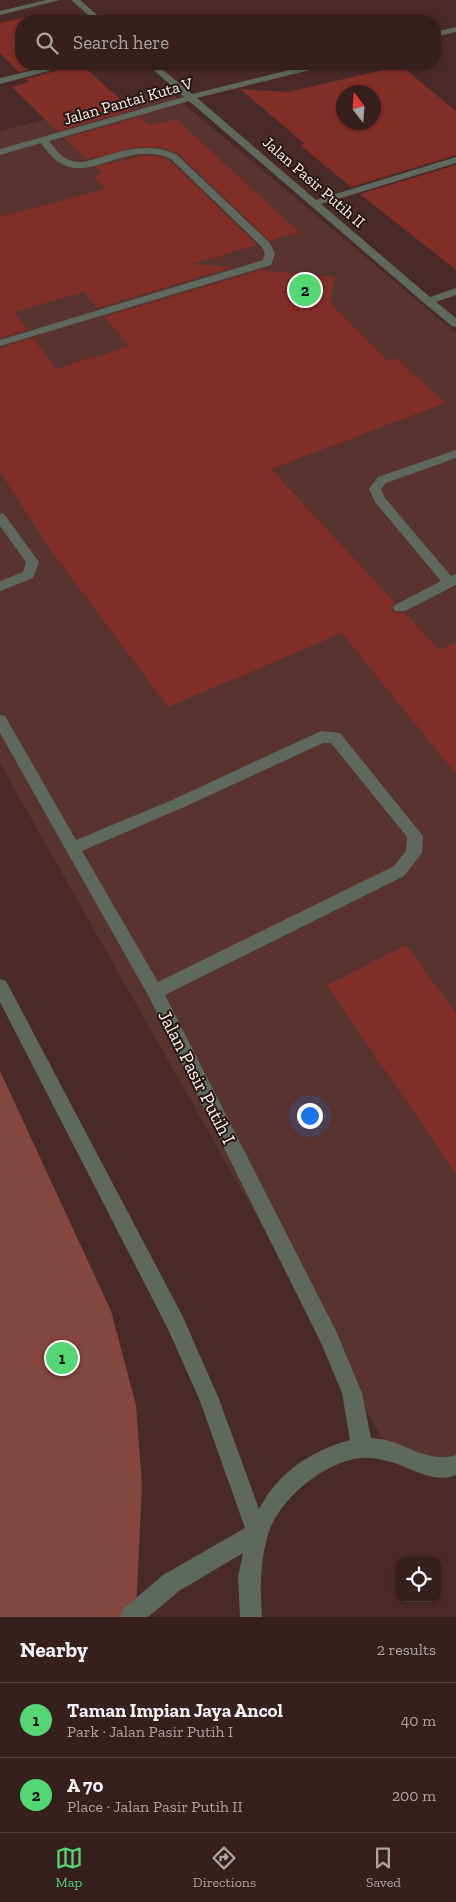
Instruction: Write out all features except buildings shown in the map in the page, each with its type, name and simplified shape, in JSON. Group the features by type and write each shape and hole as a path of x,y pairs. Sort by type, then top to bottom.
{"street":[{"path":"0,13 56,0"},
{"path":"75,0 93,15"},
{"path":"441,33 456,29"},
{"path":"0,81 45,70"},
{"name":"Jalan Pasir Putih II","path":"159,70 456,324"},
{"name":"Jalan Pantai Kuta V","path":"0,152 44,141 192,97 299,70"},
{"path":"0,343 267,264 271,257 270,250 265,244 174,157 166,152 156,149 141,149 90,162 69,164 59,158 44,141"},
{"path":"315,203 456,160"},
{"path":"428,301 456,291"},
{"path":"400,608 452,581 379,499 375,489 382,480 456,454"},
{"path":"0,518 33,562 28,575 0,586"},
{"name":"Jalan Pasir Putih I","path":"0,720 155,992 329,1338 352,1393 362,1447"},
{"path":"73,848 177,804 308,743 321,738 335,737 415,836 414,854 399,871 155,992"},
{"path":"0,986 175,1322 209,1399 257,1533"},
{"path":"251,1617 248,1577 257,1533 276,1498 303,1471 336,1454 362,1447 389,1452 418,1463 449,1468 456,1465"},
{"path":"130,1617 172,1583 257,1533"}],"shaded area":[{"path":"166,89 456,333 456,1463 389,1451 0,763 0,131"},
{"path":"0,1071 111,1311 136,1405 142,1485 136,1612 131,1617 0,1617"}],"place":[{"name":"A 70","path":"305,290"},
{"name":"Taman Impian Jaya Ancol","path":"62,1358"}]}
